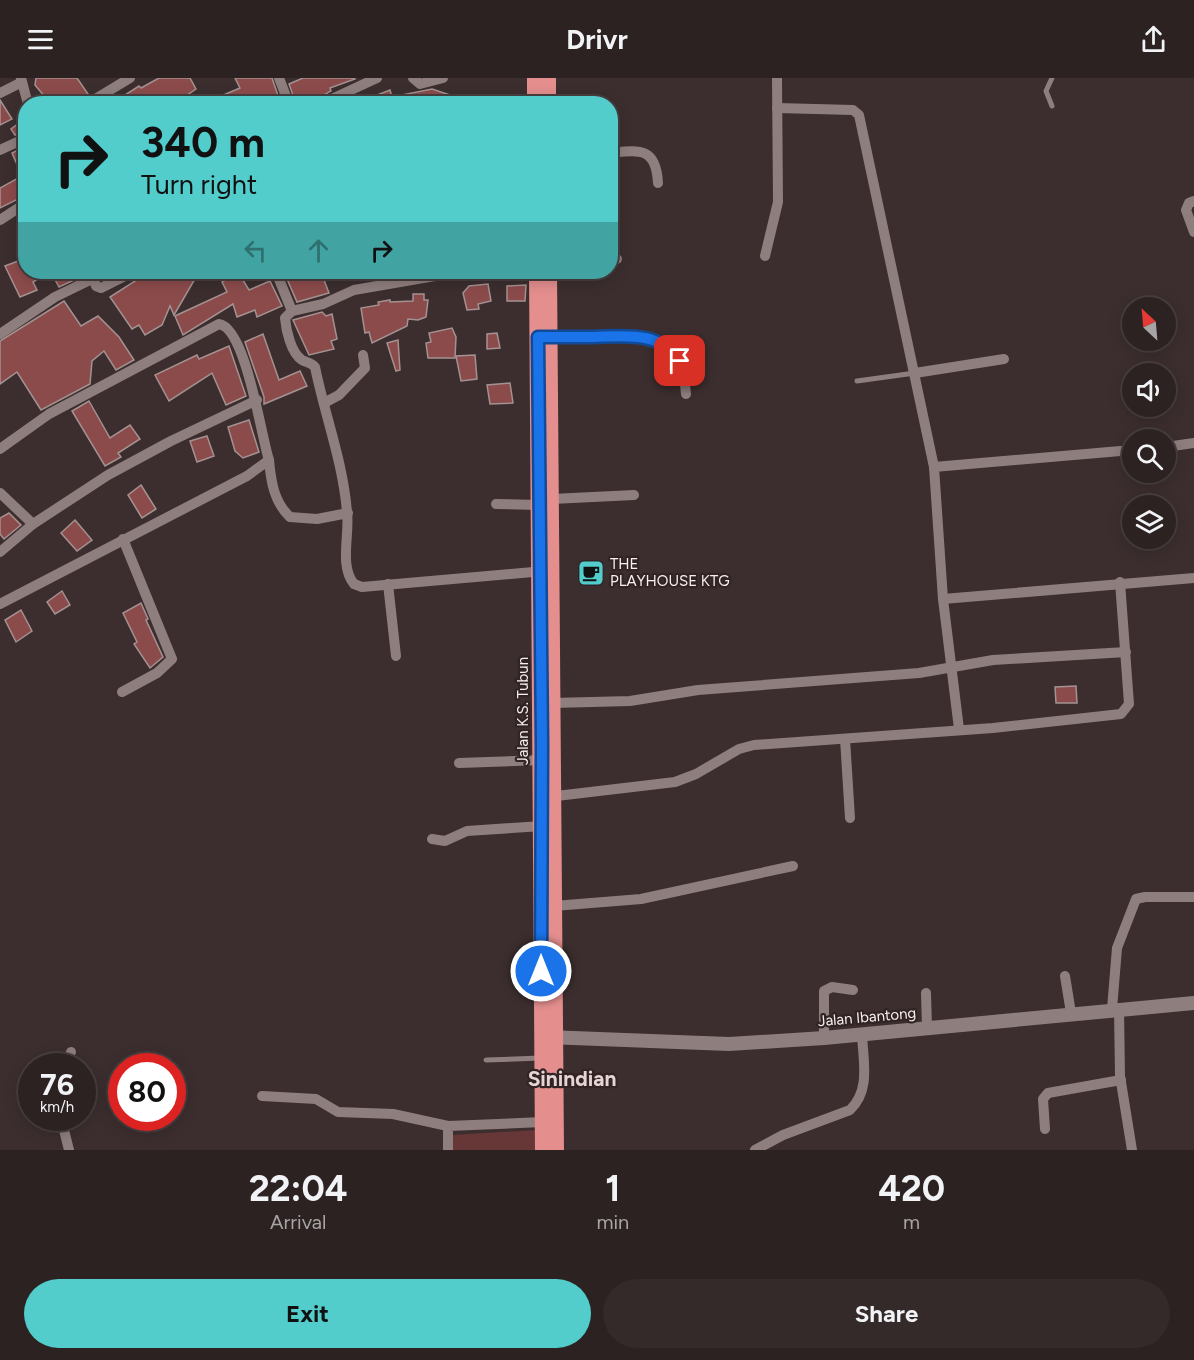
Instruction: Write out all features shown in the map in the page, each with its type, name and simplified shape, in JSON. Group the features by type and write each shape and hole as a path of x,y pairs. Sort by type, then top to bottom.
{"highway":[{"path":"535,78 535,96"},
{"path":"548,78 548,96"},
{"name":"Jalan K.S. Tubun","path":"538,279 544,337"},
{"name":"Jalan K.S. Tubun","path":"543,1150 543,1058 549,1037 554,906 545,826 554,703 546,502 544,337 548,279"},
{"name":"Jalan K.S. Tubun","path":"547,571 542,760 547,797"},
{"name":"Jalan K.S. Tubun","path":"547,851 549,1037 556,1150"}],"street":[{"path":"100,96 130,78"},
{"path":"279,78 286,96"},
{"path":"338,96 377,78"},
{"path":"413,78 420,84 443,78"},
{"path":"765,256 778,202 777,78"},
{"path":"0,93 22,80 26,96"},
{"path":"777,108 853,110 859,115 934,467 944,599 959,729"},
{"path":"0,150 18,142"},
{"path":"618,152 639,151 647,154 656,165 658,183"},
{"path":"1194,201 1189,203 1186,210 1194,232"},
{"path":"0,220 18,208"},
{"path":"0,334 85,279"},
{"path":"94,279 98,288 120,279"},
{"path":"279,279 292,311"},
{"path":"418,279 354,290 323,304 292,311 285,318 290,341 302,360 315,366 338,449 348,513 347,565 350,580 362,586 547,571"},
{"path":"0,449 49,414 219,324 230,329 236,340 257,400 260,430 269,460 271,483 277,500 290,517 317,519 348,513"},
{"path":"544,337 628,335 657,341 668,347 680,361 686,394"},
{"path":"324,403 339,394 365,368 363,355"},
{"path":"915,373 1004,359"},
{"path":"0,552 33,524 108,475 171,441 257,400"},
{"path":"1176,446 1194,443"},
{"path":"934,467 1122,451"},
{"path":"0,604 247,476 269,460"},
{"path":"0,493 33,524"},
{"path":"496,504 634,495"},
{"path":"122,692 157,674 172,659 123,539"},
{"path":"944,599 1120,582 1194,578"},
{"path":"547,797 675,782 696,774 739,749 754,745 1121,714 1129,704 1120,582"},
{"path":"388,584 396,656"},
{"path":"554,703 630,701 698,690 903,675 951,666 1032,657 1126,652"},
{"path":"845,739 849,818"},
{"path":"459,763 542,760"},
{"path":"432,838 443,842 467,831 545,826"},
{"path":"554,906 641,899 793,866"},
{"path":"1132,1150 1121,1080 1116,1009 1117,948 1127,929 1136,899 1194,897"},
{"path":"1065,976 1071,1013"},
{"path":"824,1038 825,991 832,987 853,990"},
{"path":"926,993 927,1028"},
{"name":"Jalan Ibantong","path":"549,1037 729,1044 824,1038 1194,1003"},
{"path":"755,1150 783,1135 850,1110 858,1103 865,1083 862,1034"},
{"path":"1045,1129 1043,1099 1048,1093 1121,1080"},
{"path":"262,1096 316,1099 338,1112 393,1114 448,1126 543,1122"},
{"path":"448,1126 448,1150"},
{"path":"64,1131 69,1150"}],"lane":[{"path":"1052,78 1046,91 1052,106"},
{"path":"857,381 915,373"},
{"path":"486,1060 543,1058"}],"shaded area":[{"path":"536,1130 537,1150 451,1150 451,1135"}],"building":[{"path":"36,78 77,78 88,94 86,96 44,96 35,85"},
{"path":"159,78 190,78 196,89 186,96 123,96 139,86 141,88"},
{"path":"235,78 272,78 278,96 221,96 240,88"},
{"path":"303,78 355,79 330,88 331,91 322,96 293,96 289,84"},
{"path":"432,89 450,95 450,96 397,96"},
{"path":"390,90 392,96 375,96"},
{"path":"0,100 12,119 0,125"},
{"path":"18,124 18,134 15,135 11,129"},
{"path":"18,150 18,167 12,153"},
{"path":"18,178 18,199 0,208 0,188"},
{"path":"18,261 18,279 38,279 33,282 37,290 20,297 5,266"},
{"path":"55,279 74,279 74,280 59,287"},
{"path":"138,279 195,279 174,315 170,306 162,325 145,335 139,325 132,329 110,297"},
{"path":"227,279 242,279 249,290 270,281 282,306 257,317 255,310 237,317 233,304 183,335 175,316 227,292 222,282"},
{"path":"287,279 324,279 329,293 297,302"},
{"path":"488,284 491,301 478,304 479,309 467,310 463,293 469,286"},
{"path":"526,285 525,301 507,301 507,286"},
{"path":"413,294 424,294 424,300 428,300 426,317 418,320 408,319 407,326 372,343 369,332 365,333 361,308 379,305 378,302 390,300 390,302 413,301"},
{"path":"64,301 81,326 98,316 119,337 134,360 116,370 104,351 92,361 90,384 41,410 17,372 0,384 0,341"},
{"path":"322,312 326,316 332,314 337,339 331,341 334,349 309,355 293,320"},
{"path":"452,328 456,337 455,358 428,358 426,343 431,342 429,333"},
{"path":"497,333 500,348 487,349 487,334"},
{"path":"263,334 279,380 300,371 307,386 264,404 264,397 245,342"},
{"path":"398,340 400,370 396,371 387,343"},
{"path":"229,346 246,396 226,405 212,373 169,401 155,375 197,355 199,359"},
{"path":"475,355 477,379 461,381 456,356"},
{"path":"510,383 513,403 490,404 487,385"},
{"path":"89,401 110,438 130,425 140,439 118,453 121,457 105,466 72,411"},
{"path":"249,420 259,452 243,458 235,451 228,427"},
{"path":"207,436 214,456 197,462 190,441"},
{"path":"141,485 156,509 142,518 128,495"},
{"path":"9,513 21,525 4,539 0,534 0,518"},
{"path":"75,520 92,540 77,551 61,533"},
{"path":"62,591 70,605 55,614 47,602"},
{"path":"141,603 163,657 150,668 134,644 137,642 123,613"},
{"path":"21,610 32,631 16,642 5,620"},
{"path":"1076,686 1077,703 1056,703 1055,687"}],"place":[{"name":"THE PLAYHOUSE KTG","path":"591,573"}],"district":[{"name":"Sinindian","path":"572,1079"}],"route":[{"path":"541,971 542,744 538,337 599,337 618,334 642,337 668,347 680,361"}]}
